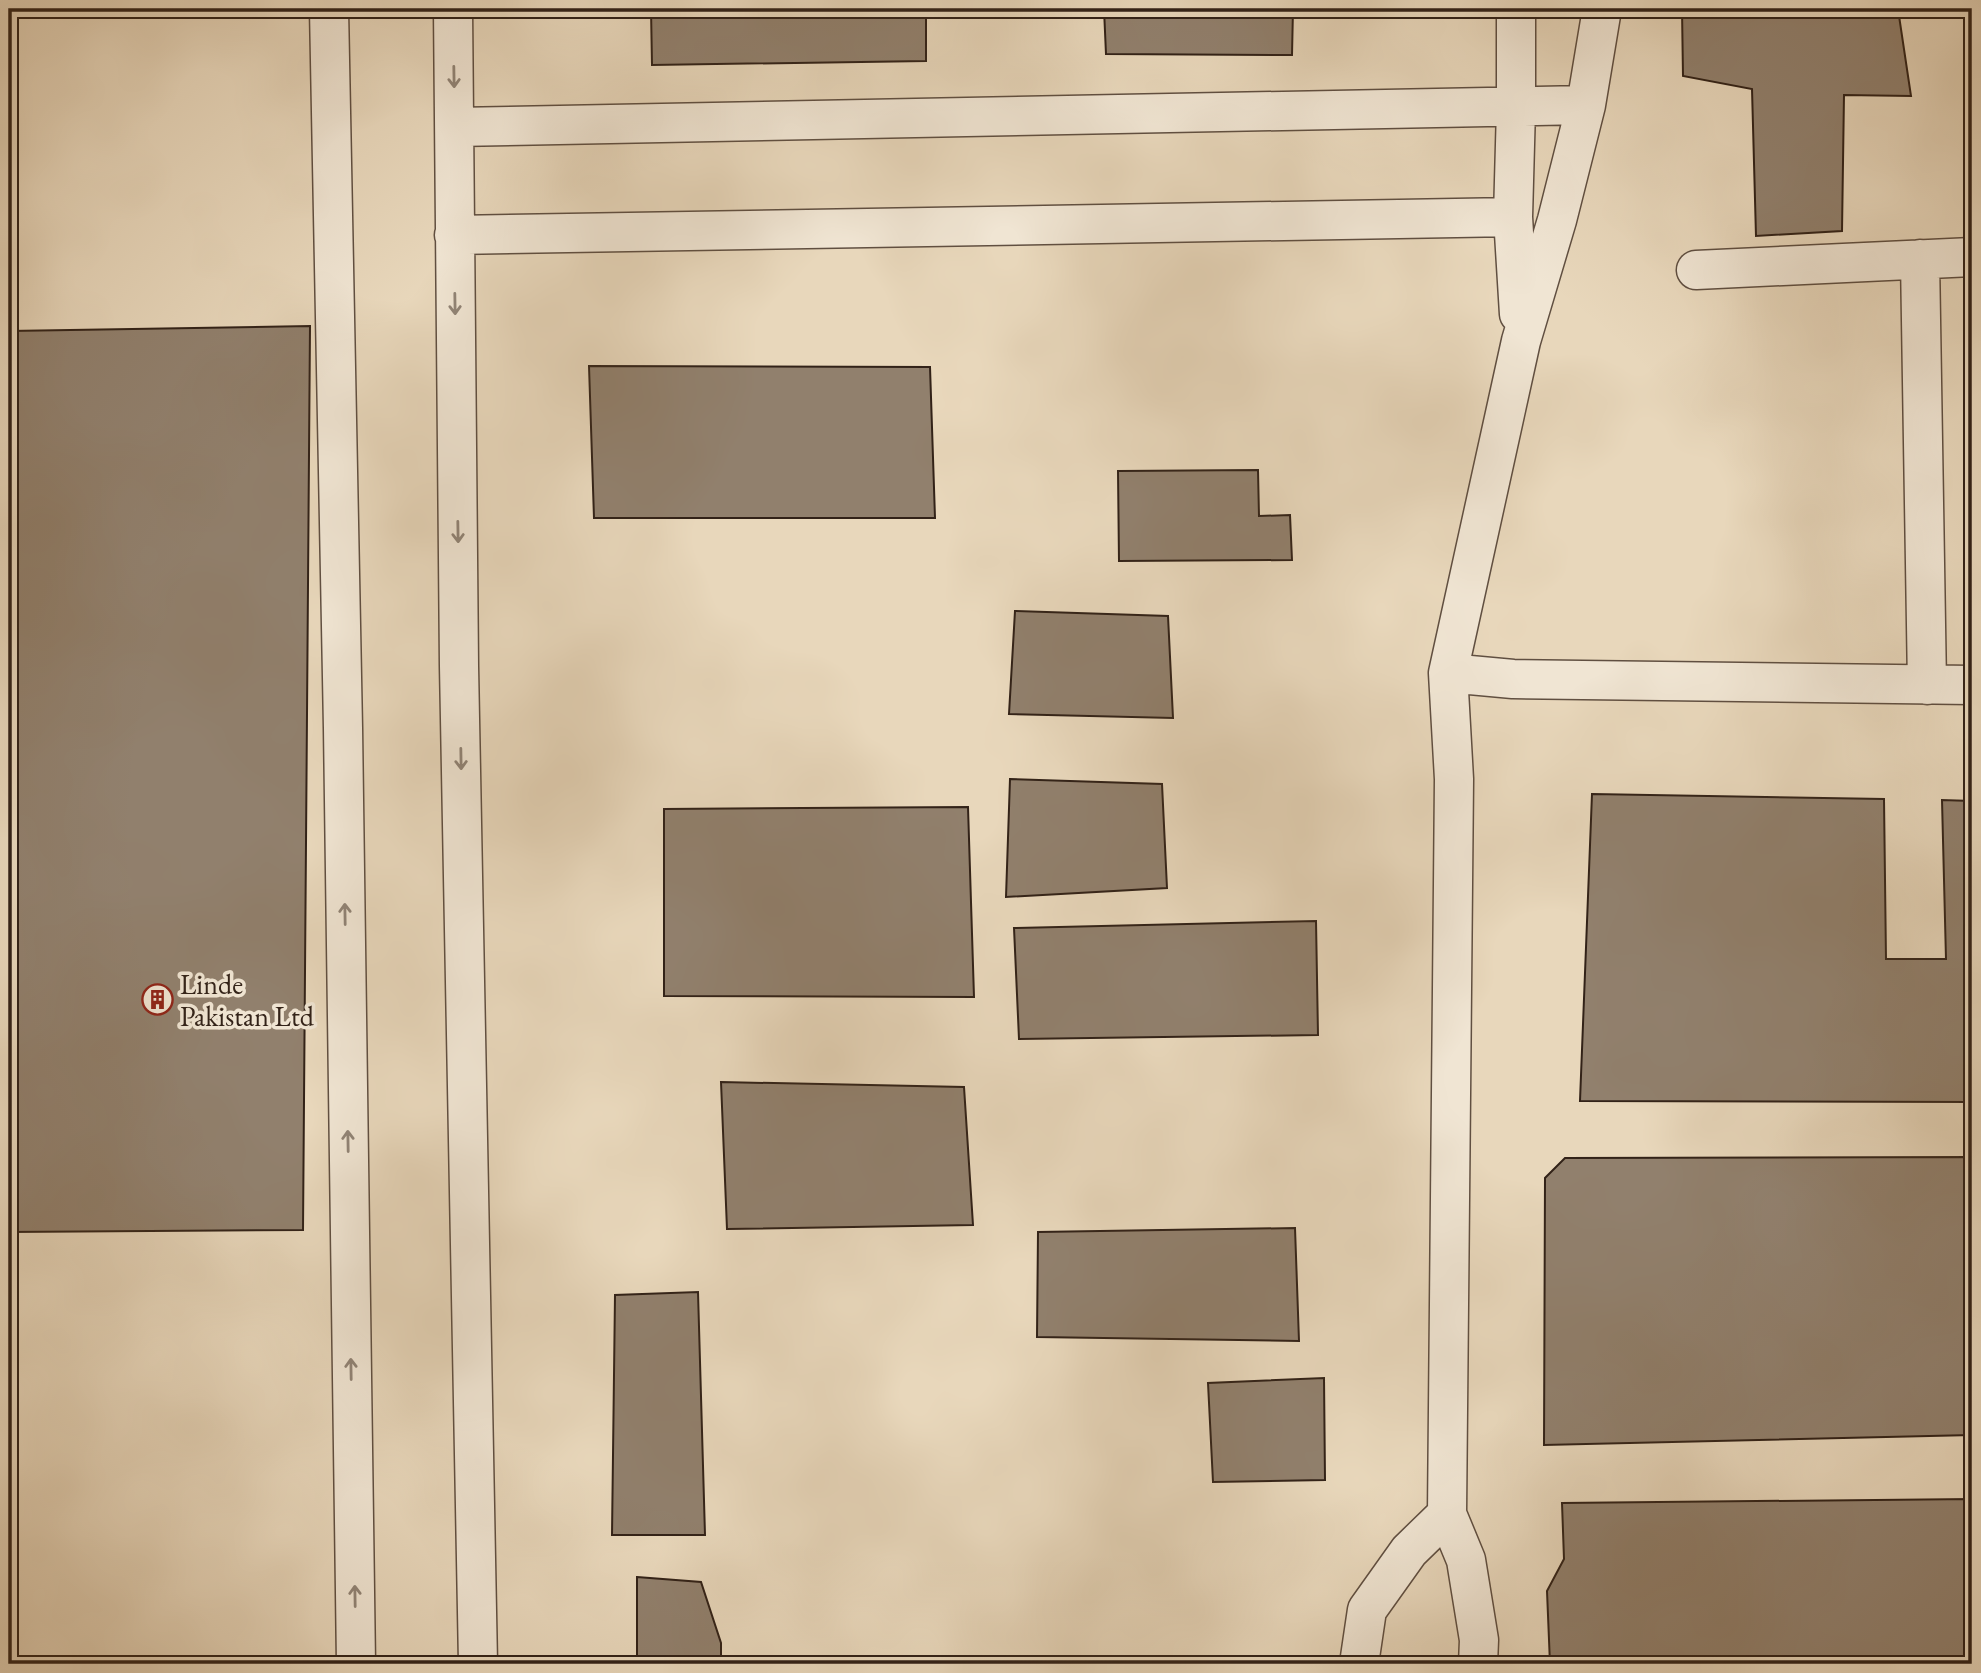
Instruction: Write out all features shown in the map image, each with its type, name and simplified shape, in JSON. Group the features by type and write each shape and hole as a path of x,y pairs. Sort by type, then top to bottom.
{"street":[{"path":"329,9 355,1664"},
{"path":"453,9 459,680 478,1664"},
{"path":"1516,9 1513,217 1521,341"},
{"path":"1478,1664 1479,1640 1466,1560 1447,1514 1454,779 1448,673 1521,341 1557,220 1586,106 1602,9"},
{"path":"455,127 1586,106"},
{"path":"454,235 1513,217"},
{"path":"1696,270 1972,257"},
{"path":"1920,259 1927,685"},
{"path":"1448,673 1513,679 1972,685"},
{"path":"1359,1664 1367,1610 1409,1550 1447,1514"}],"building":[{"path":"651,9 926,9 926,61 652,65"},
{"path":"1104,9 1293,9 1292,55 1106,54"},
{"path":"1682,9 1898,9 1911,96 1844,95 1842,231 1756,236 1752,89 1683,76"},
{"name":"Linde Pakistan Ltd","path":"310,326 303,1230 9,1232 9,331"},
{"path":"589,366 930,367 935,518 594,518"},
{"path":"1258,470 1259,516 1290,515 1292,560 1119,561 1118,471"},
{"path":"1015,611 1168,616 1173,718 1009,714"},
{"path":"1010,779 1162,784 1167,888 1006,897"},
{"path":"1592,794 1884,799 1886,959 1946,959 1942,800 1972,801 1972,1102 1580,1101"},
{"path":"968,807 974,997 664,996 664,809"},
{"path":"1316,921 1318,1035 1019,1039 1014,928"},
{"path":"721,1082 964,1087 973,1225 727,1229"},
{"path":"1972,1157 1972,1435 1544,1445 1545,1178 1565,1158"},
{"path":"1295,1228 1299,1341 1037,1337 1038,1232"},
{"path":"698,1292 705,1535 612,1535 615,1295"},
{"path":"1324,1378 1325,1480 1213,1482 1208,1383"},
{"path":"1972,1499 1972,1664 1550,1664 1547,1591 1564,1559 1562,1503"},
{"path":"637,1577 701,1582 721,1643 721,1664 637,1664"}],"place":[{"name":"Linde Pakistan Ltd","path":"157,1000"}]}
